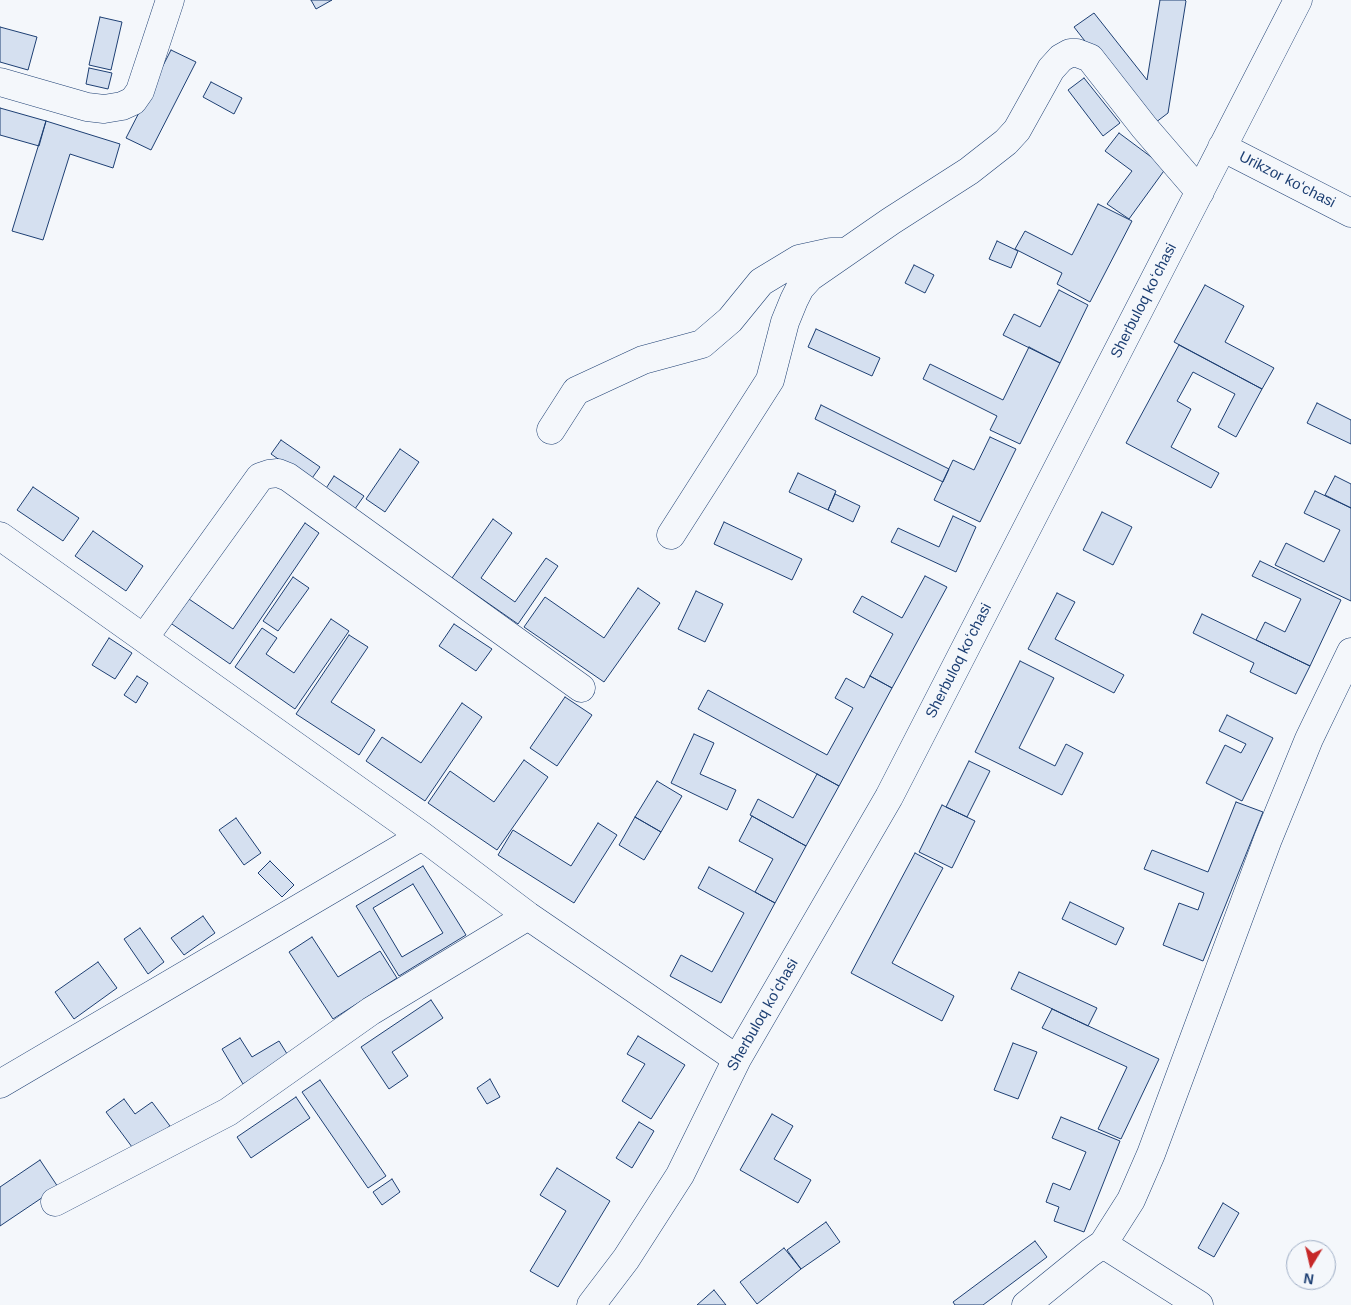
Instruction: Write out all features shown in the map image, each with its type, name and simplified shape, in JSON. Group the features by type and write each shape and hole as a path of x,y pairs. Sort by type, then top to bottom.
{"street":[{"path":"0,82 87,107 104,110 122,106 133,101 140,91 170,0"},
{"name":"Sherbuloq koʻchasi","path":"591,1305 626,1259 680,1175 737,1060 889,797 1298,0"},
{"path":"671,535 770,380 785,322 800,288 810,277 891,221 969,171 1006,142 1017,130 1051,69 1062,58 1070,53 1082,54 1090,58 1144,127 1200,192"},
{"name":"Urikzor koʻchasi","path":"1222,147 1351,213"},
{"path":"551,430 576,392 643,360 702,344 730,320 761,282 799,259 831,252 847,252"},
{"path":"144,638 260,478 268,474 278,473 288,477 581,688"},
{"path":"0,536 422,836 528,916 737,1060"},
{"path":"1026,1305 1103,1244 1131,1200 1151,1154 1268,839 1309,738 1351,652"},
{"path":"0,1084 422,836"},
{"path":"55,1202 228,1112 371,1011 528,916"},
{"path":"1103,1244 1199,1305"}],"building":[{"path":"311,0 332,0 316,9"},
{"path":"1160,0 1186,1 1168,113 1151,126 1074,27 1094,13 1147,80"},
{"path":"100,17 122,22 111,70 89,65"},
{"path":"0,27 37,37 28,70 0,62"},
{"path":"171,50 196,62 151,150 126,138"},
{"path":"89,68 112,73 108,89 86,84"},
{"path":"1084,78 1120,123 1103,136 1068,90"},
{"path":"211,82 242,98 234,114 203,97"},
{"path":"0,108 46,121 39,146 0,135"},
{"path":"46,121 120,144 113,168 70,154 43,240 12,231"},
{"path":"1119,133 1166,168 1129,219 1107,204 1132,171 1105,151"},
{"path":"1098,204 1132,221 1090,302 1057,284 1062,273 1015,249 1025,231 1072,255"},
{"path":"997,241 1018,251 1011,268 989,259"},
{"path":"914,265 934,275 925,293 905,283"},
{"path":"1205,285 1244,306 1225,342 1274,368 1262,389 1174,342"},
{"path":"1059,290 1088,305 1060,363 1003,335 1014,314 1040,327"},
{"path":"816,329 880,358 872,376 808,347"},
{"path":"1179,345 1262,389 1236,437 1218,427 1235,394 1193,372 1177,401 1191,409 1171,447 1219,473 1211,488 1126,443"},
{"path":"1029,347 1060,363 1020,444 990,430 997,416 923,379 930,364 1003,400"},
{"path":"1317,403 1351,420 1351,444 1307,423"},
{"path":"821,405 949,469 943,482 815,419"},
{"path":"990,437 1016,449 980,522 934,500 953,460 974,470"},
{"path":"281,440 320,467 310,481 271,454"},
{"path":"400,449 419,462 385,512 366,499"},
{"path":"798,473 836,491 828,510 789,492"},
{"path":"334,476 364,496 352,513 323,493"},
{"path":"1335,476 1351,484 1351,508 1325,495"},
{"path":"33,487 79,518 63,541 17,510"},
{"path":"1315,491 1351,508 1351,601 1275,565 1286,543 1324,562 1340,530 1304,513"},
{"path":"835,494 860,506 853,522 828,510"},
{"path":"1102,512 1132,527 1113,565 1083,550"},
{"path":"953,516 976,527 956,572 891,542 898,528 939,547"},
{"path":"493,519 512,533 481,578 515,602 546,558 558,566 518,624 452,578"},
{"path":"724,522 802,559 792,580 714,544"},
{"path":"305,523 319,533 230,664 169,622 186,597 233,629"},
{"path":"93,531 143,566 126,591 75,556"},
{"path":"1260,561 1341,600 1310,666 1256,640 1265,622 1285,632 1301,599 1252,576"},
{"path":"925,576 947,587 892,688 870,676 893,634 853,612 862,596 902,618"},
{"path":"293,577 309,588 278,631 263,621"},
{"path":"638,588 660,603 604,682 524,627 545,597 604,638"},
{"path":"696,591 723,604 705,642 678,629"},
{"path":"1057,593 1075,602 1055,639 1124,675 1114,693 1028,649"},
{"path":"1202,614 1310,666 1296,694 1250,672 1254,663 1193,633"},
{"path":"331,619 349,631 295,709 235,667 262,628 277,638 266,654 294,673"},
{"path":"454,624 492,649 476,671 439,646"},
{"path":"349,635 368,647 331,702 375,730 359,755 296,714"},
{"path":"109,638 132,653 115,679 92,665"},
{"path":"1020,661 1054,678 1019,748 1055,766 1066,744 1083,753 1062,795 975,752"},
{"path":"137,676 148,683 136,703 124,695"},
{"path":"870,676 892,688 839,786 698,709 708,690 827,755 853,708 835,698 846,678 864,688"},
{"path":"565,697 592,715 557,766 530,748"},
{"path":"462,703 482,717 425,801 366,761 382,737 421,763"},
{"path":"1227,715 1273,738 1242,801 1206,783 1225,745 1241,753 1246,744 1219,731"},
{"path":"694,734 714,743 700,774 736,790 727,810 671,783"},
{"path":"524,760 548,777 497,850 428,803 450,771 494,802"},
{"path":"969,761 990,771 967,817 946,807"},
{"path":"817,774 839,786 806,846 750,815 758,799 793,818"},
{"path":"657,781 682,796 661,832 635,817"},
{"path":"1236,802 1263,812 1203,961 1163,945 1179,903 1198,910 1204,893 1144,869 1152,850 1208,872"},
{"path":"942,805 975,821 952,868 919,852"},
{"path":"752,816 806,846 775,903 755,892 773,859 739,841"},
{"path":"635,817 661,832 644,860 619,845"},
{"path":"236,818 261,853 244,865 219,830"},
{"path":"598,823 617,835 574,903 498,855 513,830 571,866"},
{"path":"915,853 943,868 892,963 954,996 942,1021 851,973"},
{"path":"270,861 294,885 282,897 258,873"},
{"path":"423,866 466,935 399,976 356,906","holes":["413,884 443,933 402,957 373,908"]},
{"path":"709,867 775,903 721,1003 670,976 681,955 712,972 744,913 698,888"},
{"path":"1070,902 1124,928 1116,945 1062,919"},
{"path":"203,916 215,933 184,955 171,938"},
{"path":"140,928 164,962 148,974 124,939"},
{"path":"312,937 338,977 380,951 397,978 333,1019 289,952"},
{"path":"98,962 117,988 74,1019 55,992"},
{"path":"1019,972 1097,1008 1088,1026 1011,989"},
{"path":"431,1000 443,1018 392,1052 408,1076 389,1089 361,1047"},
{"path":"1052,1009 1159,1059 1121,1139 1098,1129 1127,1067 1042,1028"},
{"path":"638,1036 685,1065 651,1119 622,1101 645,1064 627,1054"},
{"path":"240,1038 252,1057 279,1041 289,1057 243,1084 222,1049"},
{"path":"1013,1043 1037,1052 1018,1099 994,1090"},
{"path":"490,1079 500,1097 487,1104 477,1088"},
{"path":"320,1080 386,1176 368,1188 302,1092"},
{"path":"296,1097 310,1118 251,1158 237,1137"},
{"path":"124,1099 135,1114 152,1102 170,1126 135,1151 106,1112"},
{"path":"772,1114 793,1126 774,1159 811,1180 798,1203 740,1170"},
{"path":"1061,1117 1120,1141 1084,1232 1054,1221 1059,1207 1046,1202 1053,1183 1070,1190 1086,1152 1052,1138"},
{"path":"639,1122 654,1131 632,1168 616,1158"},
{"path":"40,1160 58,1187 0,1226 0,1187"},
{"path":"557,1168 610,1201 558,1287 530,1271 566,1211 540,1195"},
{"path":"392,1179 400,1192 382,1205 373,1192"},
{"path":"1223,1203 1239,1213 1214,1257 1198,1248"},
{"path":"826,1222 840,1242 801,1269 787,1250"},
{"path":"1035,1241 1047,1257 983,1305 955,1305 953,1302"},
{"path":"784,1248 801,1269 757,1304 740,1282"},
{"path":"714,1290 726,1305 697,1305"}]}
